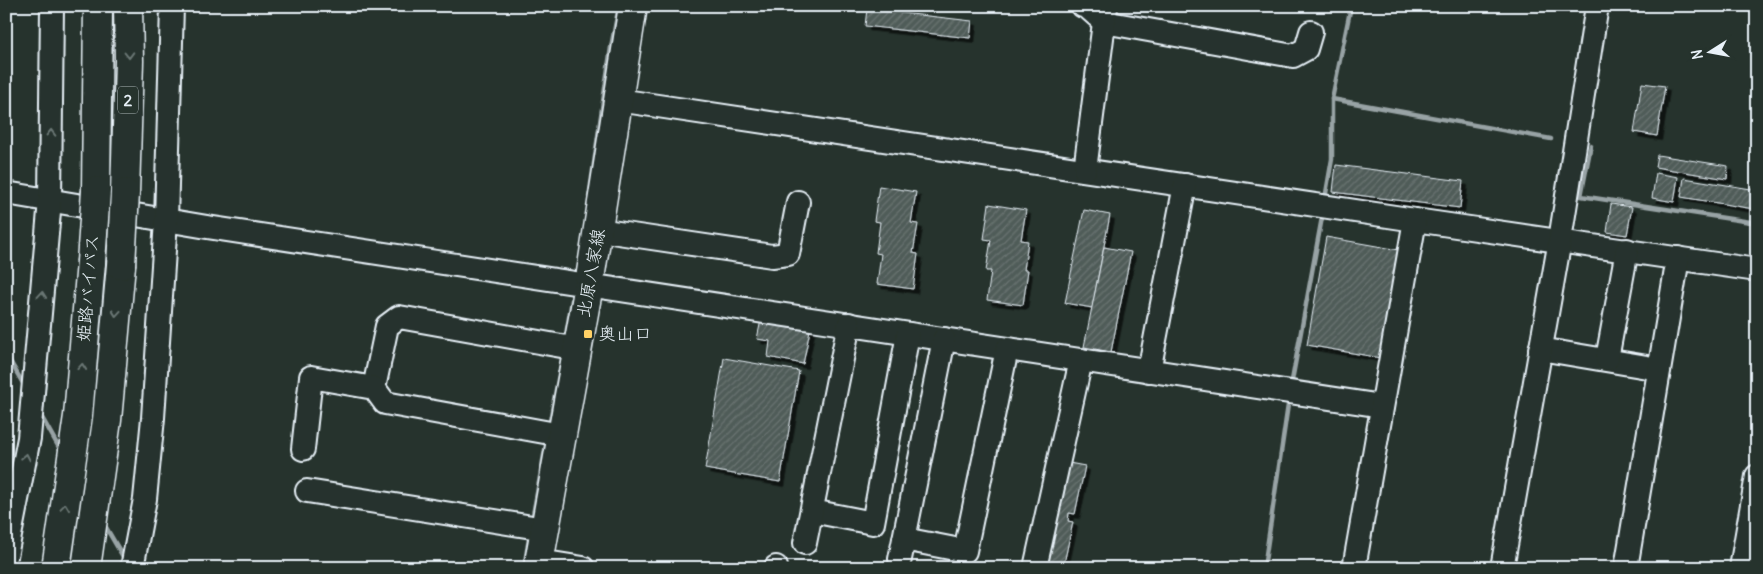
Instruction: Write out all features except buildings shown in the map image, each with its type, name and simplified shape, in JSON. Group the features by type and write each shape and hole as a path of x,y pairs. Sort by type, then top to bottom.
{"main road":[{"name":"姫路バイパス","path":"57,562 78,416 91,262 96,191 98,6"},
{"name":"姫路バイパス","path":"87,563 106,420 120,265 125,193 129,61 128,6"},
{"name":"北原八家線","path":"539,564 534,527 568,347 590,285 633,6"}],"street":[{"path":"6,556 30,438 50,200 52,6"},
{"path":"132,568 145,499 152,427 166,220 172,6"},
{"path":"1083,6 1105,14 1293,56 1306,48 1311,32"},
{"path":"1502,568 1560,240 1597,6"},
{"path":"1085,170 1105,14"},
{"path":"618,100 1757,270"},
{"path":"1149,370 1185,185"},
{"path":"6,193 166,220 1382,406"},
{"path":"598,230 772,256 788,254 798,202"},
{"path":"1354,568 1415,220"},
{"path":"1607,359 1627,250"},
{"path":"1626,568 1678,258"},
{"path":"374,388 387,326 399,317 568,347"},
{"path":"805,543 849,324"},
{"path":"812,511 873,523 908,334"},
{"path":"944,339 902,549 965,552 1007,349"},
{"path":"1540,349 1659,369"},
{"path":"1035,568 1081,360"},
{"path":"303,449 311,377 374,388 385,404 551,433"},
{"path":"1741,568 1757,476"},
{"path":"307,491 534,527"},
{"path":"539,564 583,568"}],"waterway":[{"path":"589,197 611,47 619,6"},
{"path":"1325,199 1332,159 1332,99 1351,6"},
{"path":"1332,99 1551,139"},
{"path":"1591,145 1581,196 1757,223"},
{"path":"1291,386 1323,212"},
{"path":"565,340 572,300"},
{"path":"549,426 563,353"},
{"path":"6,354 25,387"},
{"path":"1264,568 1289,398"},
{"path":"40,414 62,453"},
{"path":"532,520 547,439"},
{"path":"104,524 125,560"},
{"path":"524,568 530,532"}],"place":[{"name":"奥山口","path":"588,334"}]}
